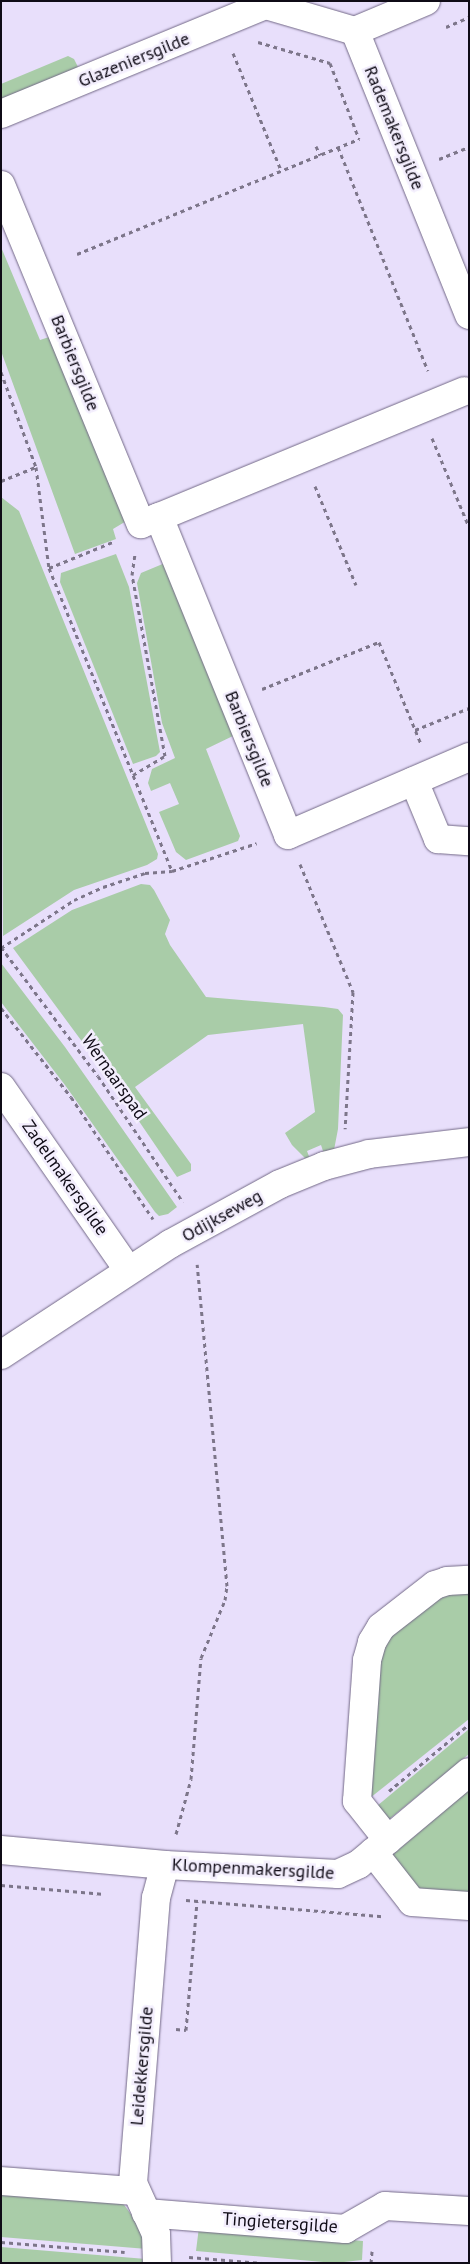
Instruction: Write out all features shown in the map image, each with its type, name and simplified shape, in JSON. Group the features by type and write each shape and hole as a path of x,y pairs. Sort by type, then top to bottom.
{"street":[{"path":"265,3 355,31 426,1"},
{"name":"Glazeniersgilde","path":"1,114 265,3"},
{"name":"Rademakersgilde","path":"355,31 469,315"},
{"name":"Barbiersgilde","path":"1,185 150,521 234,700 288,835"},
{"path":"150,521 467,390"},
{"path":"288,835 469,757"},
{"path":"423,777 438,839 469,841"},
{"name":"Zadelmakersgilde","path":"1,1086 128,1270"},
{"name":"Odijkseweg","path":"1,1354 170,1244 265,1192 343,1160 403,1148 469,1142"},
{"path":"469,1580 447,1580 435,1585 382,1628 372,1642 367,1660 357,1801 365,1811 381,1846 412,1902 469,1906"},
{"name":"Klompenmakersgilde","path":"1,1850 165,1865 330,1876 346,1872 381,1846 469,1772"},
{"name":"Leidekkersgilde","path":"157,2263 156,2234 140,2202 145,2026 156,1898 165,1865"},
{"name":"Tingietersgilde","path":"1,2181 140,2202 346,2229 385,2206 469,2211"}],"path":[{"path":"252,45 258,42 330,64 359,139"},
{"path":"224,56 239,50"},
{"path":"233,53 281,170"},
{"path":"77,254 392,125"},
{"path":"316,146 320,155"},
{"path":"338,148 433,384 427,426 469,527"},
{"path":"1,372 36,467 49,568 172,871"},
{"path":"303,457 356,585"},
{"path":"1,481 36,467"},
{"path":"49,568 117,541 150,521"},
{"path":"133,776 164,756 132,575 150,521"},
{"path":"234,700 379,642 415,730 423,777"},
{"path":"415,730 469,708"},
{"path":"1,947 74,900 146,873 172,871 288,835 353,992 343,1160"},
{"name":"Wernaarspad","path":"1,947 98,1076 180,1197 194,1231 227,1586 225,1600 201,1658 190,1787 165,1865"},
{"path":"1,1008 71,1097 170,1244"},
{"path":"365,1811 469,1724"},
{"path":"1,1885 108,1894"},
{"path":"156,1898 387,1917 412,1902"},
{"path":"145,2026 186,2030 197,1901"}],"green space":[{"path":"68,56 74,59 79,69 1,102 1,84"},
{"path":"1,247 40,340 55,335 128,520 113,529 116,539 75,554 1,351"},
{"path":"1,497 19,511 158,854 157,859 147,865 74,890 3,936"},
{"path":"116,554 129,587 160,752 156,756 133,764 60,582 61,573"},
{"path":"165,563 235,735 206,749 240,836 238,841 186,860 176,852 159,812 179,804 170,783 151,791 148,783 152,769 175,758 162,723 137,583 141,573"},
{"path":"141,884 150,885 154,890 170,920 165,934 170,945 206,997 324,1007 338,1009 343,1015 338,1129 334,1150 324,1154 321,1145 307,1151 310,1159 305,1158 292,1145 285,1133 315,1112 303,1024 208,1035 135,1087 191,1164 191,1171 177,1177 117,1089 13,948 72,910"},
{"path":"1,963 65,1047 177,1207 168,1214 159,1216 155,1212 65,1085 1,1002"},
{"path":"469,1588 469,1719 370,1798 381,1644 436,1594"},
{"path":"469,1729 469,1754 387,1821 377,1806"},
{"path":"469,1790 469,1898 422,1892 391,1856"},
{"path":"1,2189 122,2202 141,2228 147,2249 1,2237"},
{"path":"199,2227 363,2241 362,2260 335,2263 196,2251"},
{"path":"1,2247 146,2259 145,2263 1,2263"}]}
